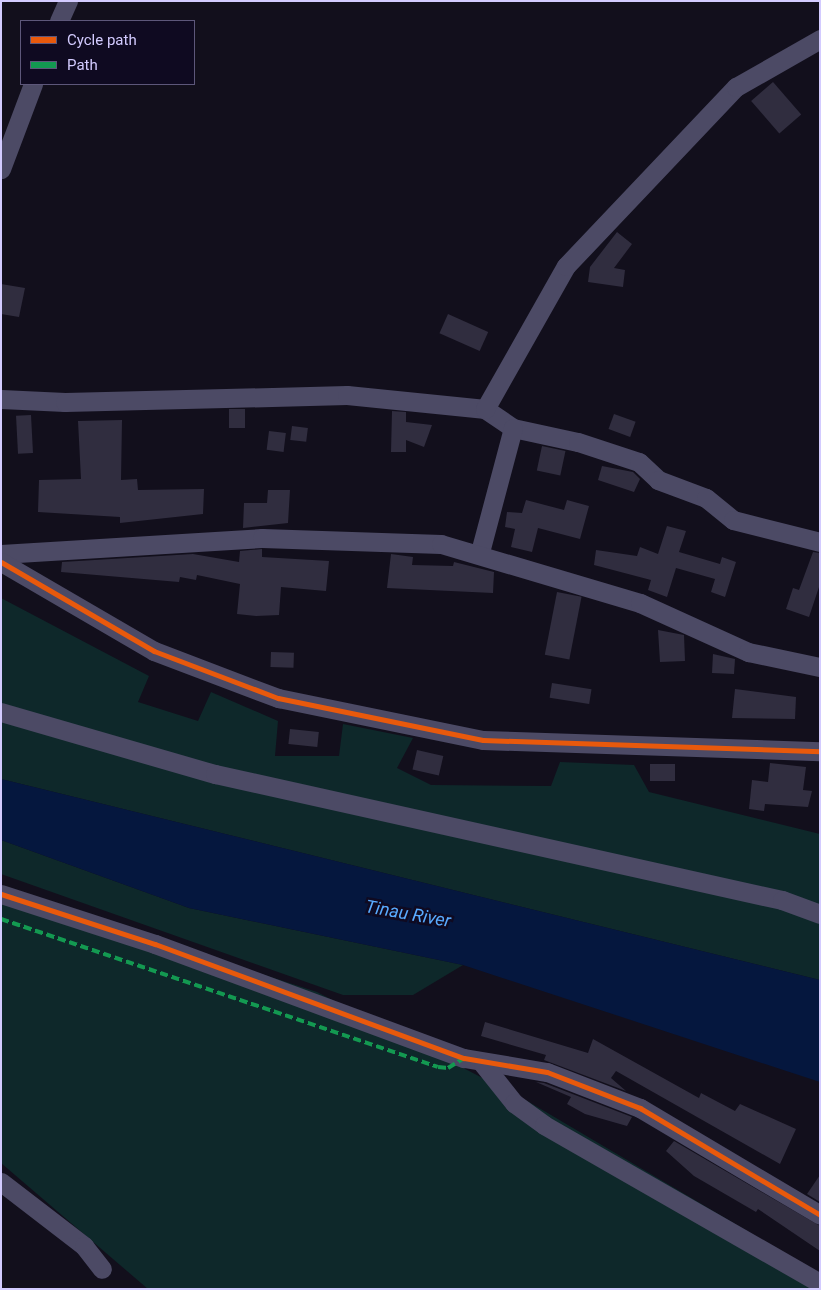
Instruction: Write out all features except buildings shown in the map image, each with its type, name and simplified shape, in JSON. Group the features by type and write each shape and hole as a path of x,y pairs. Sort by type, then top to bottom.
{"street":[{"path":"59,20 68,1"},
{"path":"485,409 566,266 736,87 820,39"},
{"path":"1,169 33,85"},
{"path":"1,399 65,402 347,395 485,409 513,428 578,442 639,462 658,480 706,498 733,520 820,542"},
{"path":"480,552 513,428"},
{"path":"1,554 262,538 442,544 480,552 640,603 748,652 820,667"},
{"path":"1,562 154,651 278,698 483,740 820,751"},
{"path":"1,712 215,774 782,900 820,914"},
{"path":"1,894 155,944 483,1064 547,1072 640,1108 820,1216"},
{"path":"483,1064 514,1103 544,1125 820,1283"},
{"path":"1,1182 33,1211 84,1246 102,1269"}],"green space":[{"path":"1,598 149,676 138,702 198,721 211,692 278,721 275,756 339,756 343,724 413,738 397,768 431,785 551,786 560,762 634,765 649,792 820,834 820,980 1,779"},
{"path":"1,840 189,908 463,965 413,995 343,995 1,874"},
{"path":"1,889 317,992 529,1102 820,1274 820,1289 148,1289 1,1163"}],"water":[{"name":"Tinau River","path":"1,779 820,980 820,1082 463,965 189,908 1,840"}],"marked path":[{"path":"1,919 438,1067 448,1068 464,1058"}],"cycle path":[{"path":"1,562 154,651 278,698 483,740 820,751"},
{"path":"1,894 155,944 464,1058 547,1072 640,1108 820,1215"}]}
